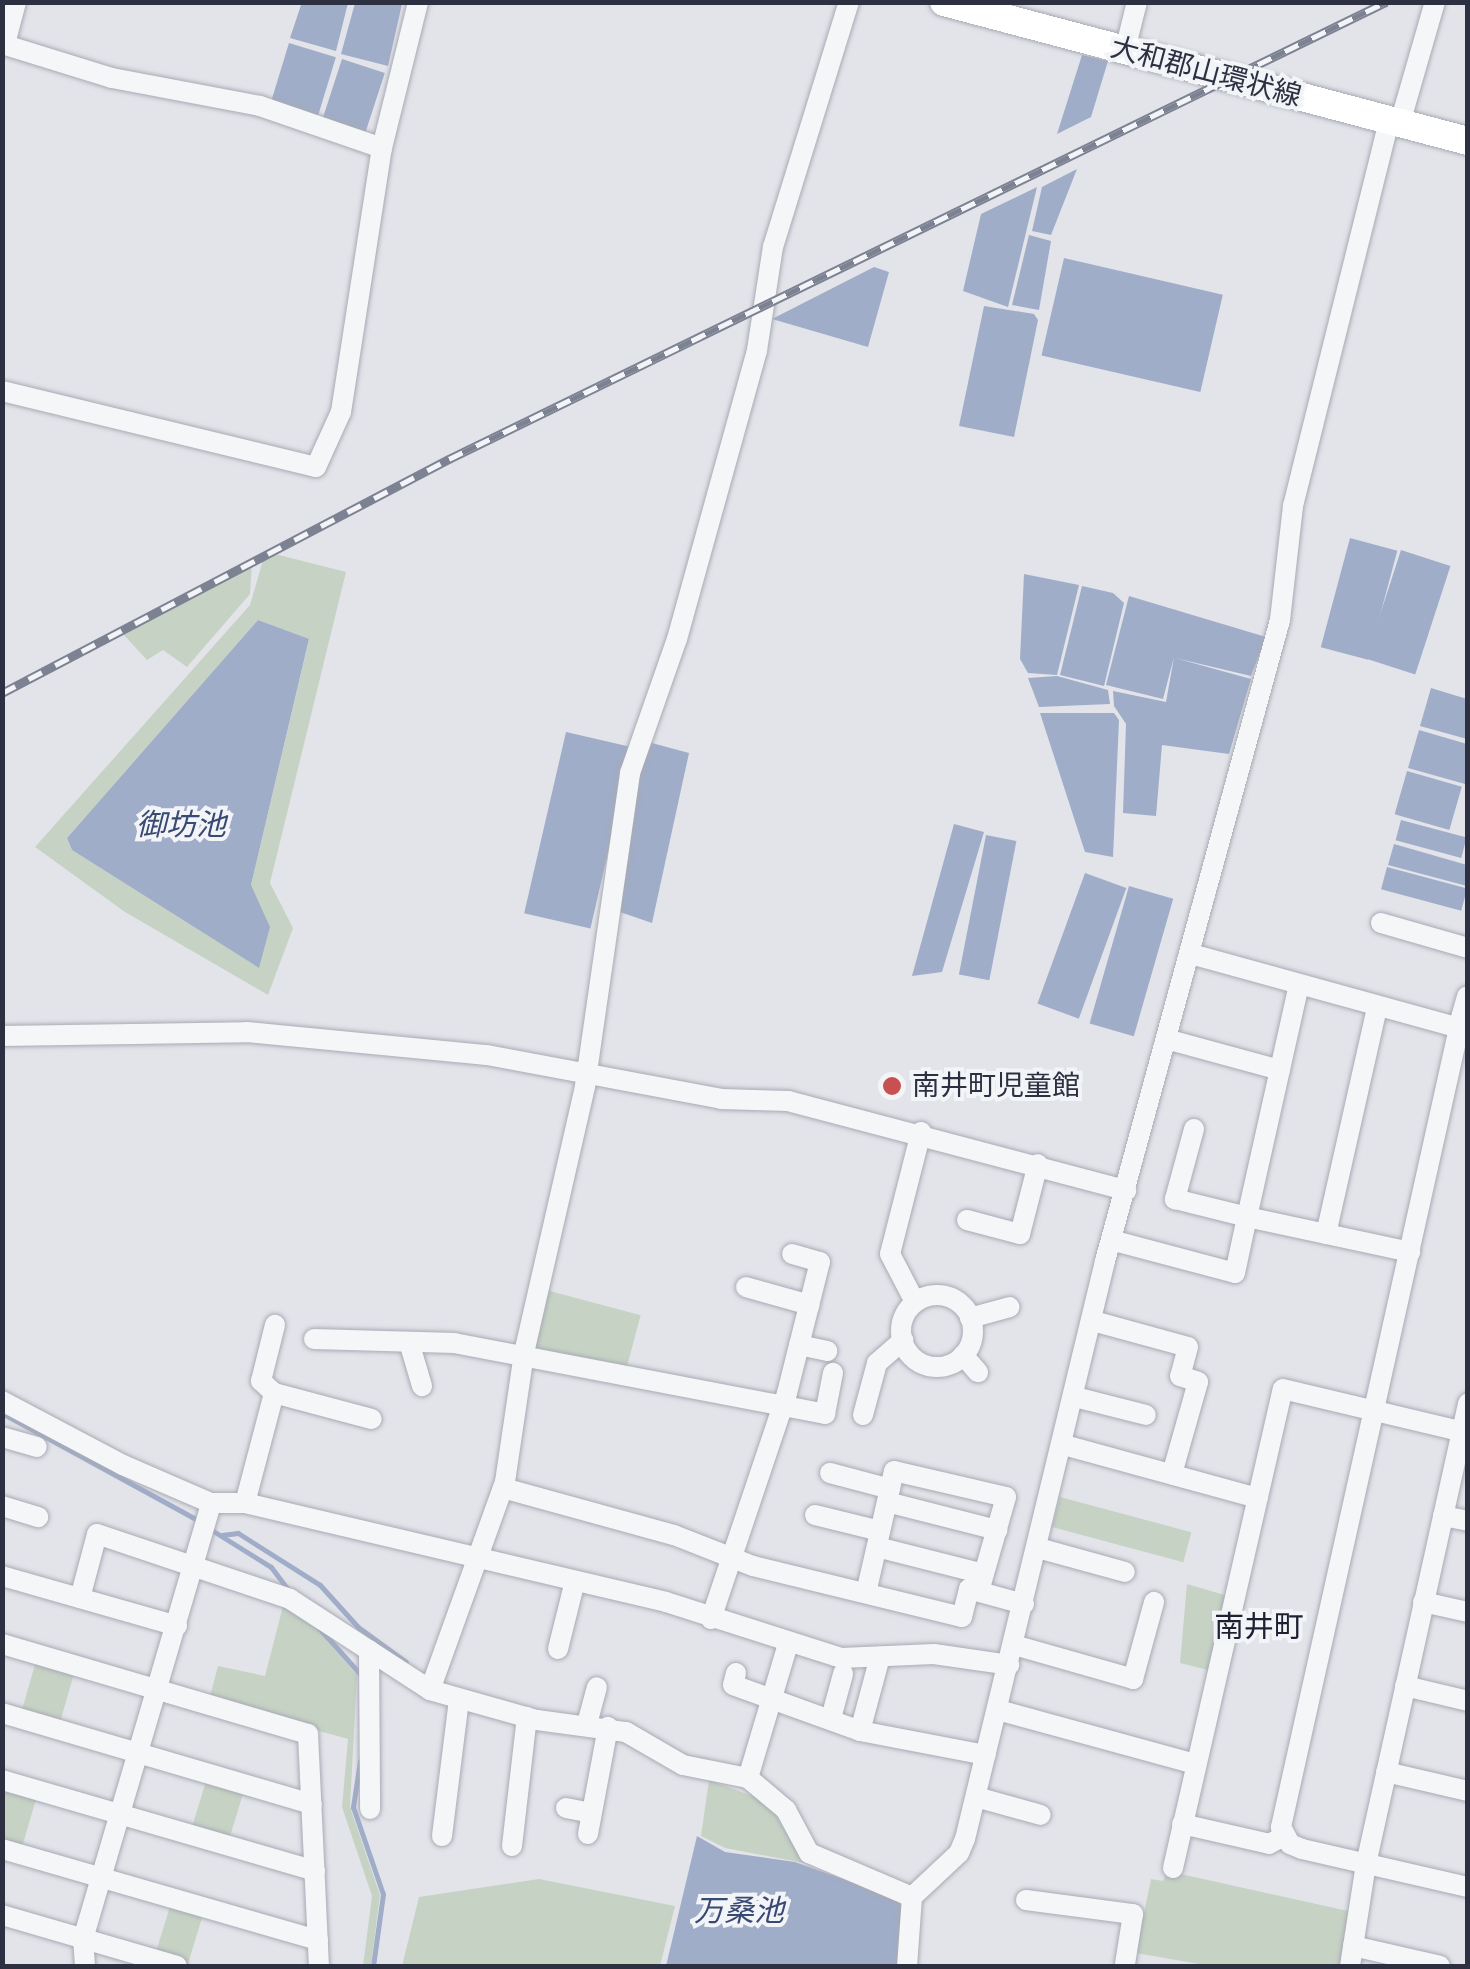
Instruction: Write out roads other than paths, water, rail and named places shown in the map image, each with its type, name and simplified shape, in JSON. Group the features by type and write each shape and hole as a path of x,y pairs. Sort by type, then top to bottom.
{"main road":[{"name":"大和郡山環状線","path":"944,2 1468,141"}],"street":[{"path":"16,2 4,44 112,78 260,106 382,148"},
{"path":"2,391 316,467 341,412 382,148 418,2"},
{"path":"430,1690 474,1558 487,1541 503,1488 524,1353 587,1071 630,774 677,640 757,350 773,247 849,2"},
{"path":"1125,50 1137,2"},
{"path":"907,1966 912,1897 959,1853 976,1797 1111,1240 1191,954 1224,806 1282,610 1298,483 1395,122 1435,2"},
{"path":"1381,923 1468,948"},
{"path":"1191,954 1458,1028"},
{"path":"1111,1240 1234,1273 1299,985"},
{"path":"1284,1836 1283,1814 1410,1252 1460,1067 1458,1028 1468,997"},
{"path":"1326,1234 1377,1007"},
{"path":"2,1036 167,1029 311,1034 587,1071 721,1099 772,1098 921,1132 1126,1190"},
{"path":"1166,1039 1280,1070"},
{"path":"1194,1130 1176,1199 1410,1252"},
{"path":"915,1302 890,1254 921,1132"},
{"path":"967,1220 1020,1234 1038,1164"},
{"path":"711,1618 781,1405 820,1262 792,1254"},
{"path":"746,1287 810,1304"},
{"path":"944,1296 970,1318 973,1332 963,1355 931,1366 913,1357 902,1340 903,1320 915,1302 944,1296"},
{"path":"970,1318 1010,1307"},
{"path":"1093,1321 1188,1347 1180,1376 1198,1382 1172,1474"},
{"path":"275,1325 262,1381 274,1393 372,1419"},
{"path":"314,1339 409,1342 524,1353 826,1414 834,1373"},
{"path":"863,1415 877,1363 902,1340"},
{"path":"409,1342 422,1386"},
{"path":"799,1345 827,1350"},
{"path":"963,1355 978,1372"},
{"path":"1173,1868 1283,1389 1464,1432"},
{"path":"245,1504 274,1393"},
{"path":"1076,1397 1146,1414"},
{"path":"2,1401 210,1508 245,1504 576,1581 842,1658 1011,1655 1134,1679 1154,1602"},
{"path":"1440,1966 1352,1956 1366,1864 1468,1403"},
{"path":"2,1438 37,1447"},
{"path":"1064,1444 1258,1498"},
{"path":"503,1488 730,1553 753,1566 962,1617 969,1588 982,1582 1006,1498 894,1471 866,1593"},
{"path":"830,1474 997,1530"},
{"path":"2,1506 38,1516"},
{"path":"85,1966 83,1939 210,1508"},
{"path":"815,1515 982,1582 1024,1604"},
{"path":"1443,1516 1468,1522"},
{"path":"80,1598 98,1534 196,1564 311,1609 430,1690 527,1717 598,1725 644,1739 683,1765 748,1778 786,1810 809,1853 912,1897"},
{"path":"1038,1548 1125,1572"},
{"path":"2,1576 176,1626"},
{"path":"558,1649 576,1581"},
{"path":"1424,1602 1468,1612"},
{"path":"2,1644 308,1734 319,1966"},
{"path":"748,1778 788,1644"},
{"path":"370,1650 370,1809"},
{"path":"860,1731 880,1657"},
{"path":"736,1673 733,1685 860,1731 986,1755"},
{"path":"831,1718 843,1674"},
{"path":"1405,1686 1468,1701"},
{"path":"566,1808 590,1824 597,1687"},
{"path":"442,1836 459,1699"},
{"path":"998,1710 1196,1764"},
{"path":"2,1713 312,1804"},
{"path":"512,1846 527,1717"},
{"path":"1386,1772 1468,1792"},
{"path":"2,1780 315,1871"},
{"path":"976,1797 1041,1815"},
{"path":"1182,1824 1269,1844 1284,1836"},
{"path":"1284,1836 1302,1849 1468,1887"},
{"path":"2,1848 318,1940"},
{"path":"1026,1900 1133,1914 1123,1966"},
{"path":"2,1915 177,1966"}],"water":[{"path":"302,2 348,3 336,51 290,38"},
{"path":"355,3 402,4 388,66 341,54"},
{"path":"289,43 336,57 318,116 271,101"},
{"path":"1082,55 1108,61 1091,117 1057,134"},
{"path":"342,59 385,73 366,132 323,118"},
{"path":"1077,169 1051,235 1032,231 1042,187"},
{"path":"1037,187 1008,307 963,291 981,214"},
{"path":"1029,235 1051,241 1039,310 1012,305"},
{"path":"1064,258 1223,295 1200,392 1042,355"},
{"path":"874,267 889,272 868,347 772,319"},
{"path":"984,306 1034,314 1038,320 1014,437 959,426"},
{"path":"1350,538 1397,551 1368,660 1321,647"},
{"path":"1401,550 1450,566 1415,674 1366,658"},
{"path":"1024,574 1079,585 1057,675 1028,673 1020,659"},
{"path":"1082,586 1113,593 1124,603 1104,686 1060,675"},
{"path":"1129,596 1266,637 1251,676 1175,658 1251,679 1229,754 1162,745 1156,816 1123,813 1126,724 1114,706 1113,691 1166,702 1174,657 1163,699 1106,685"},
{"name":"御坊池","path":"258,620 309,639 251,885 270,927 259,968 72,850 67,838"},
{"path":"1057,676 1108,690 1110,704 1039,707 1028,678"},
{"path":"1431,688 1467,699 1467,739 1420,726"},
{"path":"1040,713 1114,713 1119,720 1113,857 1085,852"},
{"path":"1419,730 1467,744 1465,784 1408,768"},
{"path":"566,732 632,747 590,929 524,913"},
{"path":"652,743 689,753 652,923 617,911 635,784 645,747"},
{"path":"1407,771 1462,787 1449,830 1395,814"},
{"path":"1401,820 1467,838 1461,858 1396,840"},
{"path":"954,824 984,832 942,972 912,976"},
{"path":"986,835 1016,841 989,980 959,974"},
{"path":"1394,844 1467,865 1467,886 1388,865"},
{"path":"1387,867 1467,888 1461,911 1381,889"},
{"path":"1085,873 1126,888 1079,1019 1037,1004"},
{"path":"1129,886 1173,899 1134,1036 1090,1023"},
{"name":"万桑池","path":"697,1836 725,1852 795,1862 896,1898 907,1915 898,1966 666,1966"}],"waterway":[{"path":"2,1413 201,1522"},
{"path":"210,1529 271,1567 290,1592"},
{"path":"222,1535 238,1533 320,1585 358,1627 406,1662"},
{"path":"319,1628 361,1675"},
{"path":"360,1761 353,1807 383,1894 373,1966"}],"railway":[{"path":"2,693 449,459 1386,2"}],"place":[{"name":"南井町児童館","path":"892,1086"}],"district":[{"name":"南井町","path":"1259,1627"}]}
